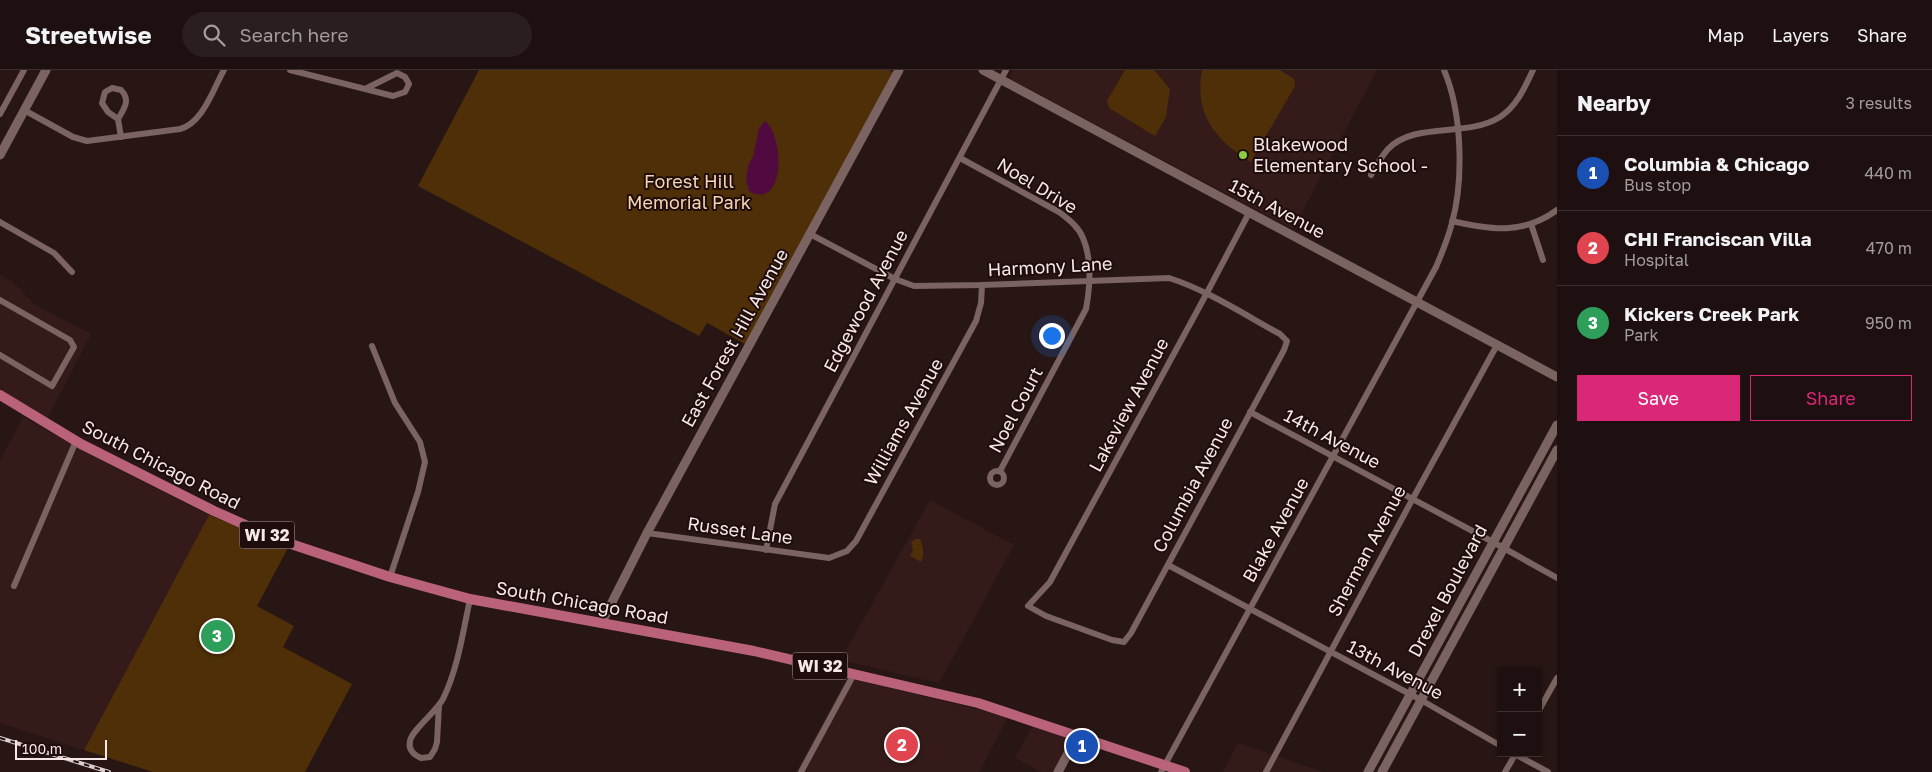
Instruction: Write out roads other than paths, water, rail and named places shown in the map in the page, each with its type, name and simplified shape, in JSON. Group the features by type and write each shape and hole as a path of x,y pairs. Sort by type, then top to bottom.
{"main road":[{"name":"South Chicago Road","path":"0,395 76,441 214,511 263,533 390,577 470,599 754,651 978,703 1078,735 1163,769 1185,772"}],"street":[{"path":"0,114 24,70"},
{"path":"0,155 46,70"},
{"path":"24,110 79,140 94,141 121,138 183,128 192,123 201,113 224,70"},
{"path":"290,70 397,96 405,92 409,84 405,77 397,73 367,88"},
{"name":"East Forest Hill Avenue","path":"602,622 648,533 899,70"},
{"name":"15th Avenue","path":"983,70 1557,377"},
{"name":"Edgewood Avenue","path":"766,550 775,504 1006,70"},
{"name":"Blake Avenue","path":"1163,769 1436,267 1452,221 1458,176 1458,130 1452,88 1444,70"},
{"path":"1372,175 1384,154 1401,139 1419,134 1458,130 1485,124 1501,116 1512,106 1533,70"},
{"path":"118,119 103,106 102,102 105,92 112,88 121,90 126,97 126,105 118,119 121,138"},
{"name":"Noel Drive","path":"960,158 1059,212 1073,223 1083,237 1088,258 1088,280"},
{"path":"1452,221 1480,228 1501,230 1531,224 1557,210"},
{"name":"Lakeview Avenue","path":"1124,642 1112,640 1046,616 1028,606 1050,582 1249,213"},
{"path":"0,222 54,253 72,272"},
{"path":"1531,224 1543,260"},
{"name":"Harmony Lane","path":"810,234 895,279 914,286 1169,278 1206,294 1280,334 1287,341"},
{"name":"Noel Court","path":"1000,471 1081,320 1086,309 1088,280"},
{"name":"Williams Avenue","path":"829,558 847,551 856,541 976,321 981,303 982,285"},
{"path":"0,300 70,340 74,347 52,386 0,355"},
{"name":"Columbia Avenue","path":"1124,642 1131,634 1284,350 1287,341"},
{"name":"Sherman Avenue","path":"1266,772 1497,345"},
{"path":"372,346 395,403 420,442 425,462 418,492 390,577"},
{"name":"14th Avenue","path":"1250,412 1557,578"},
{"name":"Drexel Boulevard","path":"1368,772 1557,424"},
{"path":"14,586 76,441"},
{"name":"Drexel Boulevard","path":"1382,772 1557,450"},
{"name":"Russet Lane","path":"648,533 829,558"},
{"name":"13th Avenue","path":"1168,565 1421,700 1497,744"},
{"path":"439,705 410,739 412,753 421,758 430,757 435,749 439,705 452,673 470,599"},
{"path":"801,772 854,674"},
{"path":"1542,705 1557,678"},
{"path":"1058,772 1078,735"},
{"path":"1505,772 1513,757"},
{"path":"1520,757 1548,772"}],"railway":[{"path":"0,738 109,772"}],"place":[{"name":"Blakewood Elementary School -","path":"1243,155"},
{"name":"Kickers Creek Park","path":"217,636"},
{"name":"CHI Franciscan Villa","path":"902,745"},
{"name":"Columbia & Chicago","path":"1082,746"}],"park label":[{"name":"Forest Hill Memorial Park","path":"689,192"}]}
